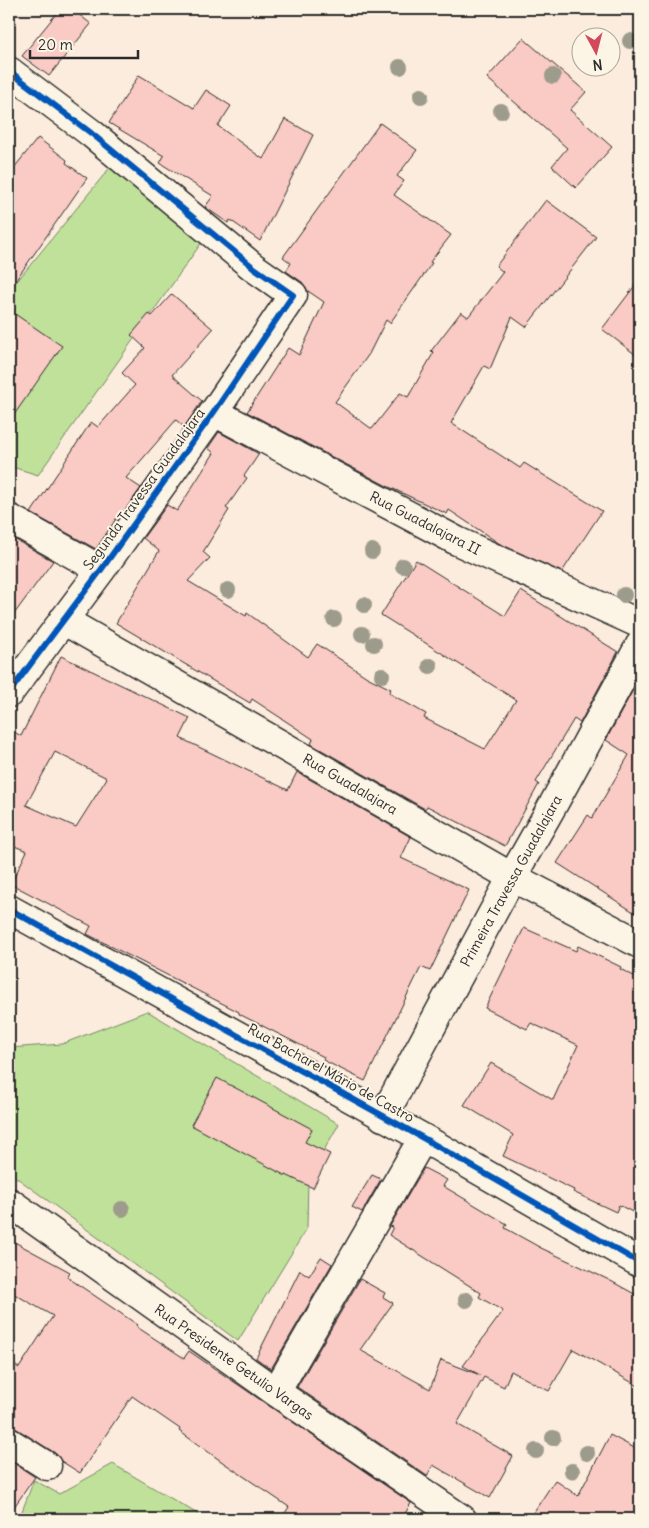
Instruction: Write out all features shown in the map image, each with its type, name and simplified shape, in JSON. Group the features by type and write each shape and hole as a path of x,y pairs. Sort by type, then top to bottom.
{"street":[{"name":"Segunda Travessa Guadalajara","path":"9,71 91,133 254,267 293,294 214,412 101,570 9,693"},
{"name":"Rua Guadalajara II","path":"214,412 457,541 640,624"},
{"path":"9,518 101,570"},
{"name":"Rua Guadalajara","path":"63,620 512,876 640,944"},
{"name":"Primeira Travessa Guadalajara","path":"383,1117 512,876 640,645"},
{"name":"Rua Bacharel Mário de Castro","path":"9,909 423,1138 640,1263"},
{"path":"276,1392 423,1138"},
{"name":"Rua Presidente Getulio Vargas","path":"9,1202 276,1392 462,1519"},
{"path":"9,1442 48,1466"}],"green space":[{"path":"112,165 202,242 38,475 9,466 9,291"},
{"path":"147,1011 339,1124 308,1178 307,1228 238,1341 9,1172 9,1048 62,1044"},
{"path":"113,1464 206,1519 19,1519 34,1480 59,1494"}],"building":[{"path":"60,9 72,9 91,24 49,76 22,56"},
{"path":"523,38 586,92 570,110 612,147 576,188 552,166 567,148 487,78"},
{"path":"139,75 194,108 206,90 231,106 218,126 263,159 285,119 313,135 260,241 230,220 228,223 205,207 213,196 160,163 164,156 109,123"},
{"path":"380,123 417,150 397,176 404,181 394,195 451,235 430,262 432,263 390,323 386,320 369,354 335,402 372,429 400,393 408,397 434,352 431,351 461,312 468,317 503,272 496,266 546,200 596,237 526,327 512,317 490,369 484,366 451,423 520,468 524,463 602,511 562,572 500,544 449,510 447,514 387,486 247,412 288,348 299,355 324,302 308,291 302,282 286,271 291,263 283,257"},
{"path":"38,138 67,160 66,163 87,178 9,290 9,174"},
{"path":"640,279 640,358 602,329"},
{"path":"172,294 213,329 172,375 202,401 184,427 176,420 126,478 141,488 120,517 118,516 96,549 31,513 91,422 98,427 135,385 122,373 145,348 131,335 149,314 152,316"},
{"path":"9,310 62,346 9,422"},
{"path":"219,432 259,454 244,476 247,478 226,508 229,510 203,552 210,558 188,581 246,616 247,613 308,657 317,644 367,677 391,689 389,693 426,714 424,718 485,749 516,700 381,615 416,560 505,616 521,591 618,652 580,723 574,719 536,782 539,784 505,846 427,806 425,809 311,744 313,739 252,699 250,703 116,623 159,551 143,538 167,505 177,511 214,453 208,448"},
{"path":"14,539 53,561 9,621 9,547"},
{"path":"61,656 190,718 180,738 288,790 297,772 411,837 401,858 469,890 430,971 421,967 365,1081 323,1060 324,1057 239,1014 239,1012 87,934 91,926 11,884 27,851 9,844 9,729 21,736","holes":["55,752 107,778 76,827 26,805"]},
{"path":"640,677 640,916 557,863 588,815 592,818 629,755 606,740"},
{"path":"524,928 576,951 578,946 621,967 620,969 640,979 640,1216 619,1205 616,1212 503,1156 513,1135 464,1105 491,1063 553,1100 578,1045 531,1023 527,1029 485,1008"},
{"path":"217,1078 312,1129 305,1142 330,1154 313,1188 286,1176 191,1125"},
{"path":"424,1168 447,1180 443,1186 507,1224 505,1228 640,1297 640,1387 573,1349 549,1391 511,1371 504,1387 484,1377 457,1424 513,1456 490,1498 433,1465 427,1476 297,1387 360,1279 385,1293 383,1297 393,1303 360,1350 430,1389 441,1360 480,1375 463,1366 503,1311 479,1297 481,1293 389,1235 393,1227 390,1226"},
{"path":"372,1175 381,1179 362,1212 352,1207"},
{"path":"9,1239 70,1272 67,1277 138,1325 137,1327 184,1358 189,1351 411,1503 402,1519 281,1519 289,1507 221,1461 179,1431 180,1429 132,1396 80,1473 61,1461 55,1453 17,1429 9,1427 9,1361 19,1368 53,1316 9,1291"},
{"path":"321,1257 332,1264 271,1369 256,1358 300,1270 309,1276"},
{"path":"610,1435 640,1451 640,1519 529,1519 555,1480 578,1496"},
{"path":"9,1460 35,1477 9,1514"}],"cycle path":[{"path":"9,71 91,133 253,267 293,295 214,412 101,570 9,693"},
{"path":"9,909 423,1138 640,1263"}]}
